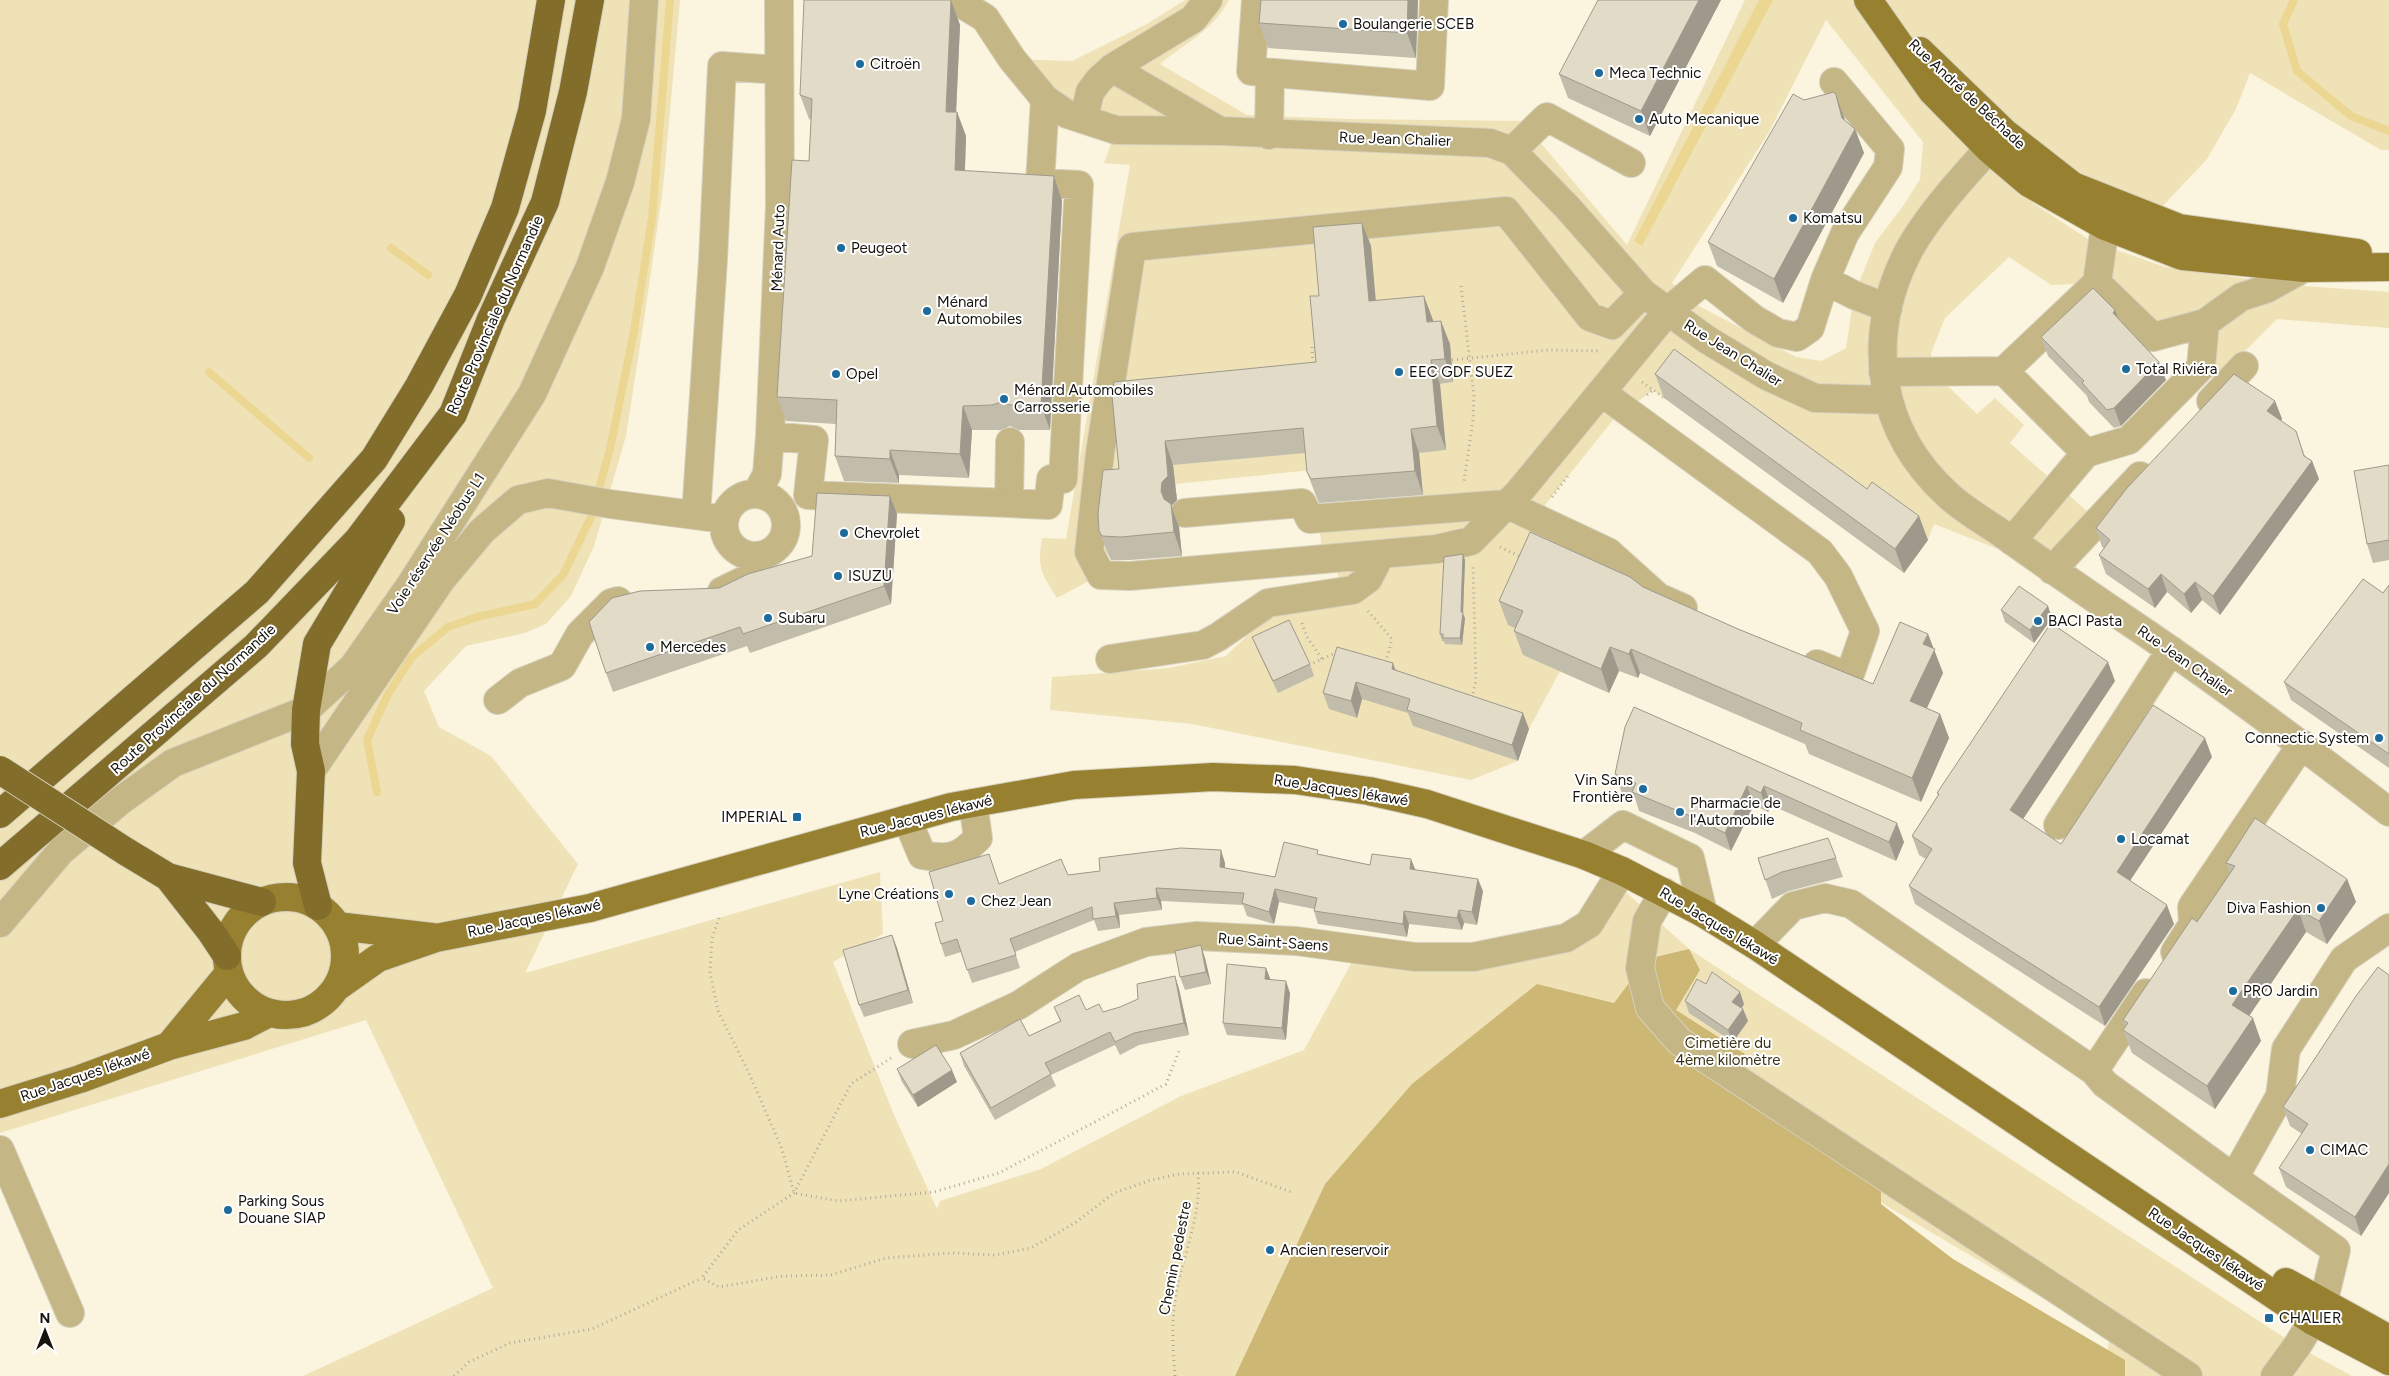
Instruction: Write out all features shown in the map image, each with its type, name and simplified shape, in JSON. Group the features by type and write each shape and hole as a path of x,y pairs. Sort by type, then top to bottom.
{"highway":[{"path":"0,814 257,592 374,459 419,386 468,295 505,208 532,111 552,0"},
{"name":"Route Provinciale du Normandie","path":"0,866 256,646 358,540 453,414 491,319 545,202 573,92 590,0"},
{"path":"318,906 307,863 311,771 305,744 306,710 317,644 335,610 365,566 453,414"},
{"path":"0,770 168,877 262,902"},
{"path":"168,877 211,932 228,964"}],"main road":[{"name":"Rue André de Béchade","path":"1869,0 1997,141 2029,183 2105,226 2182,256 2304,268 2389,267"},
{"name":"Rue André de Béchade","path":"1997,141 2073,186 2179,228 2389,257"},
{"name":"Rue Jacques Iékawé","path":"337,986 378,958 436,938 590,908 907,819 973,803 1074,785 1213,777 1295,780 1369,791 1427,804 1584,855 1622,871 1703,913 1755,945 2028,1130 2317,1312 2389,1361"},
{"path":"290,897 318,906 337,926 343,940 346,956 343,972 337,986 324,1001 308,1011 289,1015 269,1013 252,1004 238,990 228,964 229,939 236,924 247,911 262,902 276,898 290,897"},
{"name":"Rue Jacques Iékawé","path":"337,926 436,938"},
{"name":"Rue Jacques Iékawé","path":"169,1046 228,964"},
{"name":"Rue Jacques Iékawé","path":"0,1104 80,1079 169,1046 244,1026 269,1013"},
{"name":"Rue Jacques Iékawé","path":"2317,1312 2389,1339"}],"street":[{"name":"Voie réservée Néobus L1","path":"0,923 61,851 120,801 173,763 306,710 353,667 411,584 532,394 590,267 620,182 636,119 644,0"},
{"name":"Ménard Auto","path":"757,493 767,474 770,436 780,205 779,0"},
{"path":"955,0 985,18 1012,59 1045,99 1068,114 1084,118 1090,92 1099,80 1112,68 1192,19 1208,0"},
{"path":"1256,0 1252,71 1430,86 1434,0"},
{"path":"696,516 713,260 722,66 779,70"},
{"path":"1112,68 1221,131"},
{"path":"1269,135 1270,73"},
{"path":"1643,293 1612,325 1590,317 1506,211 1132,247 1100,453 1089,552 1101,575 1130,576 1437,549 1471,541 1519,492 1668,311 1705,280 1754,319 1778,334 1797,337 1810,328 1825,280 1845,233 1888,167 1890,149 1834,82"},
{"path":"786,526 780,508 774,500 757,493 735,501 728,509 724,519 726,535 734,548 743,554 753,556 772,551 780,544 796,502 808,495 1048,505 1051,479 1063,479 1079,185 1040,183 1045,99"},
{"path":"1512,151 1547,117 1631,164"},
{"name":"Rue Jean Chalier","path":"1084,118 1116,130 1221,131 1269,135 1490,143 1512,151 1567,207 1643,293 1766,376 1815,398 1887,400 1914,457 1949,496 2052,570 2172,650 2302,744 2389,812"},
{"path":"1887,400 1883,372 1883,325 1905,257 1931,218 1997,141"},
{"path":"1883,372 2004,371 2097,283 2105,226"},
{"path":"2097,283 2153,337 2206,323 2240,297 2266,289 2304,268"},
{"path":"1825,280 1854,295 1888,308"},
{"path":"2012,541 2086,453 2128,440 2201,367 2206,323"},
{"path":"2191,422 2244,366"},
{"path":"2004,371 2086,453"},
{"path":"1601,392 1820,552 1838,576 1865,631 1849,677 1797,656"},
{"path":"770,436 814,440 808,495"},
{"path":"1008,503 1010,442"},
{"path":"2052,570 2158,457"},
{"path":"311,771 441,580 482,531 518,500 548,493 572,495 610,504 724,519"},
{"path":"1185,513 1302,503 1310,519 1464,505 1506,504 1608,552 1658,597 1710,620"},
{"path":"1110,659 1203,644 1218,637 1268,603 1353,590 1368,579 1381,554"},
{"path":"698,591 725,591 749,578 753,573 753,556"},
{"path":"498,700 520,683 562,666 580,634 611,603 644,594"},
{"path":"2058,825 2172,650"},
{"path":"2094,1071 2194,924 2192,907 2302,744"},
{"path":"907,819 922,855 941,859 963,854 978,838 973,803"},
{"path":"1584,855 1623,825 1690,858 1703,913"},
{"name":"Rue Saint-Saens","path":"912,1044 954,1035 1019,1005 1078,967 1146,942 1197,936 1286,940 1415,957 1473,957 1566,938 1588,924 1622,871"},
{"path":"1664,892 1647,921 1640,968 1650,1008 1679,1042 2188,1376"},
{"path":"1755,945 1793,906 1826,898 1850,904 2094,1071 2105,1084 2336,1250 2317,1312 2297,1346 2275,1376"},
{"path":"2234,1178 2280,1096 2286,1049 2344,959 2389,928"},
{"path":"0,1150 70,1313"}],"path":[{"path":"1461,286 1468,359 1474,396 1473,420 1465,460 1464,505"},
{"path":"1312,347 1314,371"},
{"path":"1452,360 1548,350 1602,351"},
{"path":"1626,411 1654,390"},
{"path":"1542,522 1545,505 1569,476"},
{"path":"1471,541 1476,682 1471,704"},
{"path":"1353,590 1392,639 1384,671"},
{"path":"1301,621 1307,636 1322,659"},
{"path":"1309,665 1333,654 1342,657"},
{"path":"718,918 712,938 710,973 718,1011 748,1071 782,1148 794,1193"},
{"path":"454,1376 469,1362 510,1343 592,1329 702,1278 738,1230 794,1193 851,1084 912,1044"},
{"path":"794,1193 838,1201 934,1192 999,1173 1166,1084 1179,1051"},
{"path":"702,1278 719,1287 782,1276 831,1275 886,1258 951,1253 996,1255 1030,1248 1075,1223 1114,1193 1152,1180 1179,1174 1236,1172 1294,1193"},
{"name":"Chemin pedestre","path":"1175,1376 1172,1336 1176,1296 1197,1204 1198,1173"}],"green space":[{"name":"Cimetière du 4ème kilomètre","path":"0,0 680,0 663,188 626,436 594,546 571,596 546,624 525,633 466,646 424,691 439,727 491,756 578,864 525,973 880,872 883,934 833,962 894,1115 937,1209 940,1201 1041,1169 1181,1096 1304,1050 1359,949 1415,957 1589,924 1627,893 1689,949 2297,1346 2352,1376 2074,1376 2105,1361 2110,1338 1753,1127 1614,1003 1537,984 1325,1184 1235,1376 303,1376 493,1288 366,1020 0,1133"},
{"path":"1185,0 1229,0 1207,29 1160,64 1247,115 1349,119 1522,121 1627,245 1745,0 1868,0 1989,149 2018,193 2091,241 2165,267 2290,285 2389,292 2389,328 2277,319 2216,380 2201,367 2205,323 2153,337 2097,283 2051,285 2009,257 1945,318 1931,353 1933,372 1977,414 1995,398 2024,425 2010,443 2087,511 2052,570 1934,524 1928,540 1664,398 1653,390 1613,420 1545,505 1542,522 1658,597 1531,635 1523,655 1560,671 1529,729 1424,694 1413,726 1518,761 1471,780 1192,724 1050,710 1052,677 1169,668 1226,656 1252,631 1284,608 1341,602 1336,558 1323,559 1317,506 1423,496 1419,453 1446,450 1440,384 1453,382 1323,362 1126,469 1312,452 1313,470 1175,484 1102,495 1109,570 1057,598 1044,576 1040,564 1042,538 1066,539 1130,165 1104,163 1116,130 1067,114 1012,59 1072,61 1147,24","holes":["1826,20 1923,142 1920,179 1903,206 1875,243 1854,295 1846,348 1822,361 1796,357 1697,305 1672,283 1769,132"]},
{"path":"1869,0 2389,0 2389,150 2381,150 2250,73 2236,109 2207,159 2160,209 2073,186"},
{"name":"Cimetière du 4ème kilomètre","path":"1689,949 1700,970 1676,1010 1745,1054 1724,1083 1881,1181 1881,1204 1953,1259 2125,1360 2125,1376 1235,1376 1325,1184 1412,1084 1537,984 1614,1003 1647,959"}],"shaded area":[{"path":"1759,0 1773,0 1642,246 1634,241"}],"building":[{"name":"Ménard Automobiles","path":"804,0 951,0 946,112 957,112 955,170 1054,176 1041,405 1010,405 1001,402 992,405 963,406 960,454 890,450 890,459 835,456 837,400 777,397 792,160 809,161 812,99 800,95"},
{"path":"1261,0 1408,0 1407,33 1259,23"},
{"path":"1598,0 1699,0 1641,111 1559,74"},
{"path":"1834,92 1842,118 1855,129 1774,279 1708,242 1793,94 1804,100"},
{"name":"EEC GDF SUEZ","path":"1362,223 1369,301 1424,296 1427,322 1441,321 1445,359 1431,360 1437,426 1411,429 1415,471 1311,479 1307,472 1303,428 1165,441 1168,476 1162,482 1161,491 1164,499 1171,504 1174,532 1121,537 1102,536 1099,531 1098,514 1103,470 1119,469 1112,396 1114,382 1316,362 1310,296 1319,296 1313,227"},
{"name":"Total Riviéra","path":"2093,288 2115,310 2113,313 2159,362 2114,408 2107,410 2082,383 2084,381 2041,337"},
{"path":"1674,349 1867,489 1872,482 1919,516 1895,549 1655,374"},
{"path":"2234,374 2275,401 2267,411 2296,431 2304,456 2312,461 2213,596 2195,582 2184,594 2161,574 2148,589 2099,555 2110,540 2096,528 2127,488"},
{"path":"2389,465 2389,540 2367,544 2354,471"},
{"path":"817,493 890,496 884,586 743,634 740,627 606,673 589,622 612,598 640,591 719,588 748,574 812,556"},
{"path":"1530,532 1630,577 1643,587 1738,629 1873,684 1900,622 1928,634 1923,644 1935,649 1910,701 1940,714 1912,778 1800,730 1802,723 1631,649 1629,654 1610,647 1601,669 1514,631 1523,611 1499,601"},
{"path":"1463,554 1461,612 1463,612 1460,638 1443,638 1443,634 1440,634 1444,557"},
{"path":"2363,579 2383,593 2389,585 2389,754 2284,682"},
{"path":"2019,586 2048,606 2030,630 2001,610"},
{"path":"1289,620 1310,664 1273,681 1252,637"},
{"path":"2051,623 2108,662 2010,810 2061,844 2153,705 2205,738 2117,872 2167,905 2099,1007 1909,886 1932,849 1912,836 1939,794 1937,793"},
{"path":"1337,647 1393,663 1392,669 1523,713 1512,745 1407,710 1410,699 1356,682 1351,701 1323,693"},
{"path":"1634,707 1897,823 1889,842 1764,786 1761,793 1747,786 1725,833 1688,815 1632,792 1636,783 1615,774 1625,727"},
{"path":"2255,818 2347,879 2319,921 2298,909 2232,1005 2253,1018 2207,1086 2123,1030 2128,1023 2123,1020 2192,918 2197,922 2235,866 2226,863"},
{"path":"1828,838 1836,858 1782,872 1765,880 1758,858"},
{"path":"1284,842 1318,850 1317,854 1370,865 1372,854 1411,859 1410,869 1478,879 1472,912 1459,910 1457,918 1404,911 1403,924 1314,911 1317,898 1275,889 1269,912 1242,903 1244,893 1156,888 1157,898 1114,903 1116,916 1093,919 1092,907 1010,939 1016,955 967,970 957,939 941,944 935,923 943,921 929,872 989,854 999,884 1061,859 1068,875 1100,871 1099,858 1181,848 1221,850 1220,867 1275,877"},
{"path":"892,935 908,990 859,1005 843,950"},
{"path":"1201,945 1206,972 1180,977 1175,951"},
{"path":"1227,964 1266,968 1265,979 1286,981 1282,1028 1223,1023"},
{"path":"2378,967 2389,975 2389,1164 2355,1217 2279,1168 2308,1124 2283,1107 2356,996"},
{"path":"1712,972 1740,992 1732,1002 1743,1009 1728,1030 1685,1001 1697,979 1706,984"},
{"path":"1175,976 1184,1023 1134,1033 1115,1042 1110,1032 1045,1063 1051,1074 991,1108 960,1053 1020,1019 1029,1036 1061,1021 1054,1007 1079,995 1086,1010 1099,1004 1103,1012 1138,999 1137,984"},
{"path":"936,1045 952,1070 913,1095 897,1069"}],"waterway":[{"path":"377,792 367,740 387,696 411,658 448,627 477,617 535,604 563,575 591,517 610,449 634,331 652,218 670,0"},
{"path":"2294,0 2283,24 2297,71 2351,116 2389,131"},
{"path":"391,248 428,275"},
{"path":"209,372 309,458"}],"place":[{"name":"Boulangerie SCEB","path":"1343,24"},
{"name":"Citroën","path":"860,64"},
{"name":"Meca Technic","path":"1599,73"},
{"name":"Auto Mecanique","path":"1639,119"},
{"name":"Komatsu","path":"1793,218"},
{"name":"Peugeot","path":"841,248"},
{"name":"Ménard Automobiles","path":"927,311"},
{"name":"Total Riviéra","path":"2126,369"},
{"name":"EEC GDF SUEZ","path":"1399,372"},
{"name":"Opel","path":"836,374"},
{"name":"Ménard Automobiles Carrosserie","path":"1004,399"},
{"name":"Chevrolet","path":"844,533"},
{"name":"ISUZU","path":"838,576"},
{"name":"Subaru","path":"768,618"},
{"name":"BACI Pasta","path":"2038,621"},
{"name":"Mercedes","path":"650,647"},
{"name":"Connectic System","path":"2379,738"},
{"name":"Vin Sans Frontière","path":"1643,789"},
{"name":"Pharmacie de l'Automobile","path":"1680,812"},
{"name":"IMPERIAL","path":"797,817"},
{"name":"Locamat","path":"2121,839"},
{"name":"Lyne Créations","path":"949,894"},
{"name":"Chez Jean","path":"971,901"},
{"name":"Diva Fashion","path":"2321,908"},
{"name":"PRO Jardin","path":"2233,991"},
{"name":"CIMAC","path":"2310,1150"},
{"name":"Parking Sous Douane SIAP","path":"228,1210"},
{"name":"Ancien reservoir","path":"1270,1250"},
{"name":"CHALIER","path":"2269,1318"}]}
